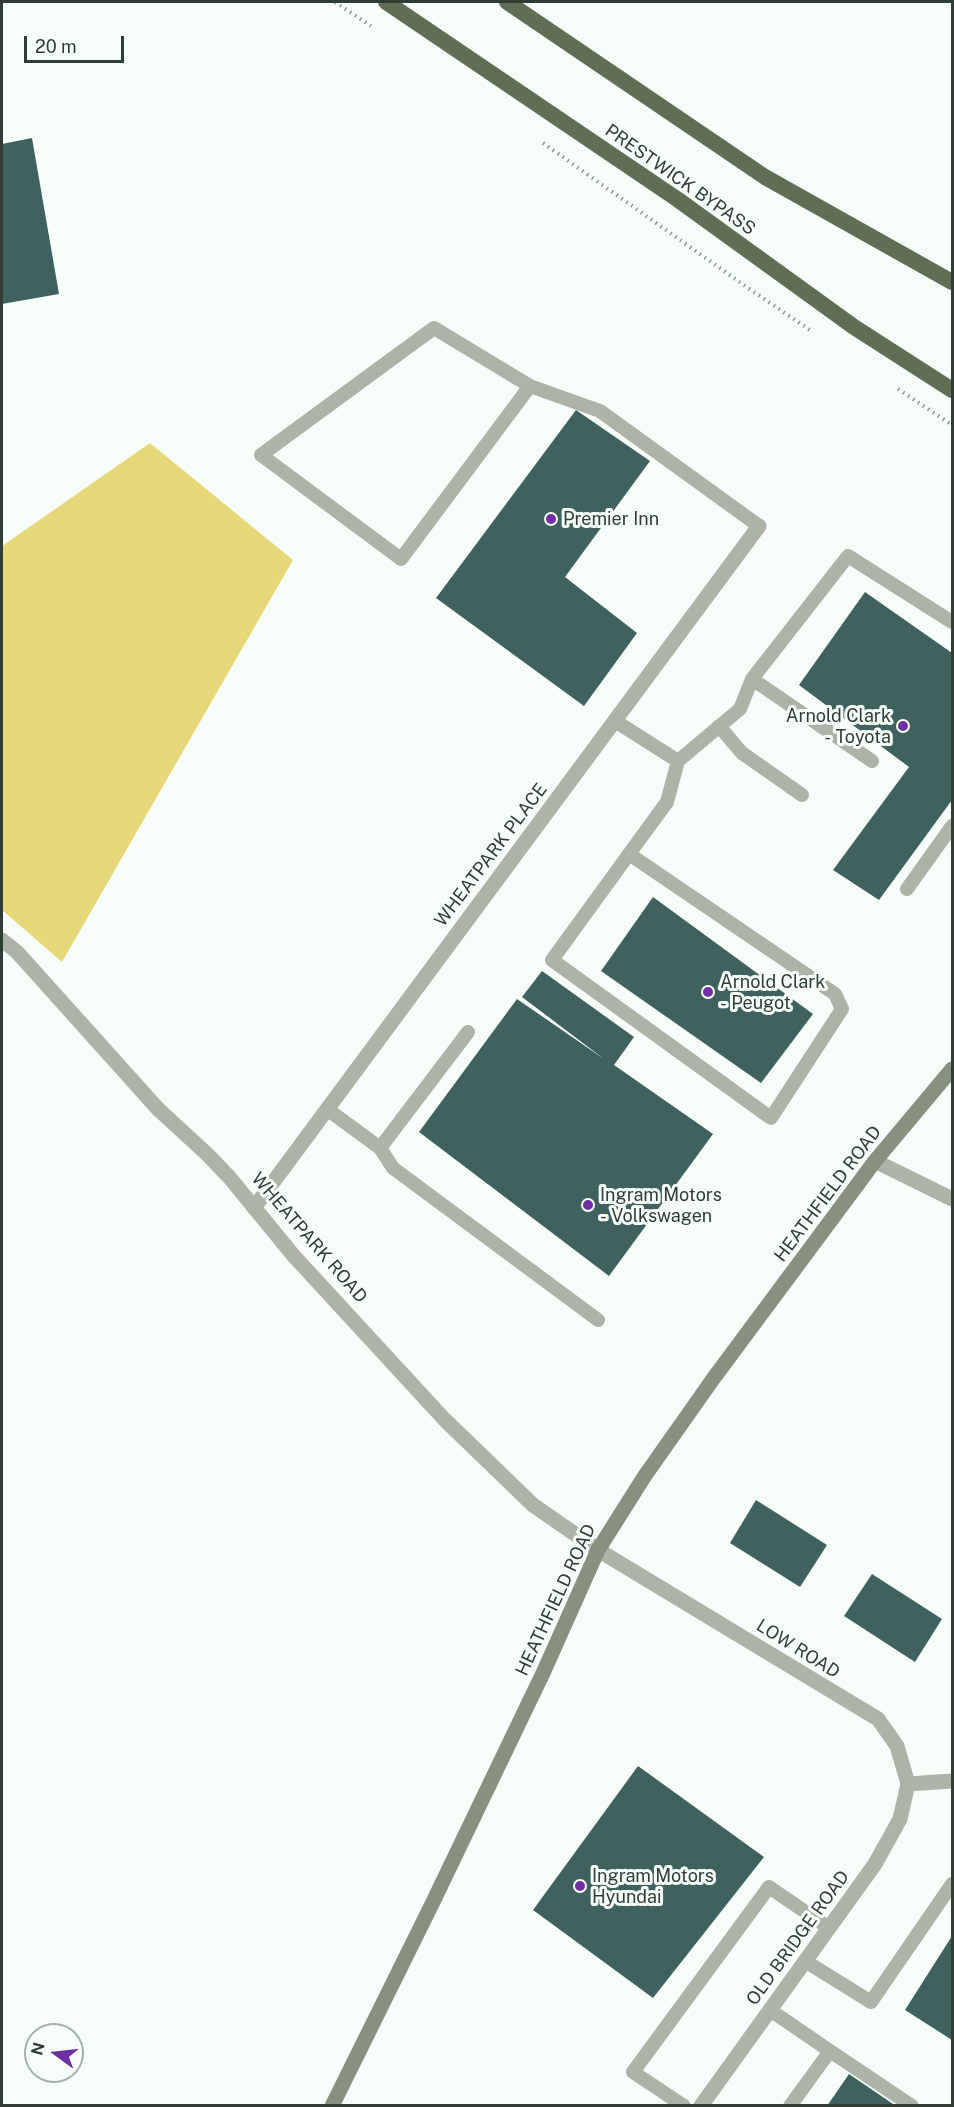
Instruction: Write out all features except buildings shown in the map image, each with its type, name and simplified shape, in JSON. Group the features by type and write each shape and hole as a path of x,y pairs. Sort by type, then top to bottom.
{"highway":[{"name":"PRESTWICK BYPASS","path":"386,2 677,200 854,327 952,390"},
{"path":"507,2 765,177 952,282"}],"main road":[{"name":"HEATHFIELD ROAD","path":"332,2106 534,1692 598,1550 644,1477 694,1406 875,1161 952,1069"}],"street":[{"name":"WHEATPARK PLACE","path":"254,1208 759,526"},
{"name":"WHEATPARK ROAD","path":"2,940 17,952 158,1108 207,1154 293,1255 444,1419 533,1505 598,1550"},
{"path":"875,1161 952,1198"},
{"name":"LOW ROAD","path":"598,1550 878,1719 897,1746 908,1784"},
{"path":"908,1784 952,1781"},
{"name":"OLD BRIDGE ROAD","path":"701,2106 874,1864 900,1819 908,1784"}],"lane":[{"path":"531,386 401,560 261,455 434,328 531,386 600,411 759,526"},
{"path":"629,855 835,994 842,1009 771,1118 552,960 629,855 668,802 678,761 740,709 752,680 848,556 952,622"},
{"path":"752,680 872,761"},
{"path":"615,721 678,761"},
{"path":"719,726 742,753 802,795"},
{"path":"908,889 952,826"},
{"path":"381,1148 468,1032"},
{"path":"327,1109 381,1148 393,1168 598,1320"},
{"path":"805,1961 871,2002 952,1884"},
{"path":"684,2106 633,2072 769,1887 829,1928"},
{"path":"770,2010 912,2106"},
{"path":"790,2106 830,2051"}],"path":[{"path":"335,2 375,28"},
{"path":"543,142 816,334"},
{"path":"894,386 952,425"}],"shaded area":[{"path":"150,443 293,560 62,962 2,910 2,546"}],"place":[{"name":"Premier Inn","path":"551,519"},
{"name":"Arnold Clark - Toyota","path":"903,726"},
{"name":"Arnold Clark - Peugot","path":"708,992"},
{"name":"Ingram Motors - Volkswagen","path":"588,1205"},
{"name":"Ingram Motors Hyundai","path":"580,1886"}]}
